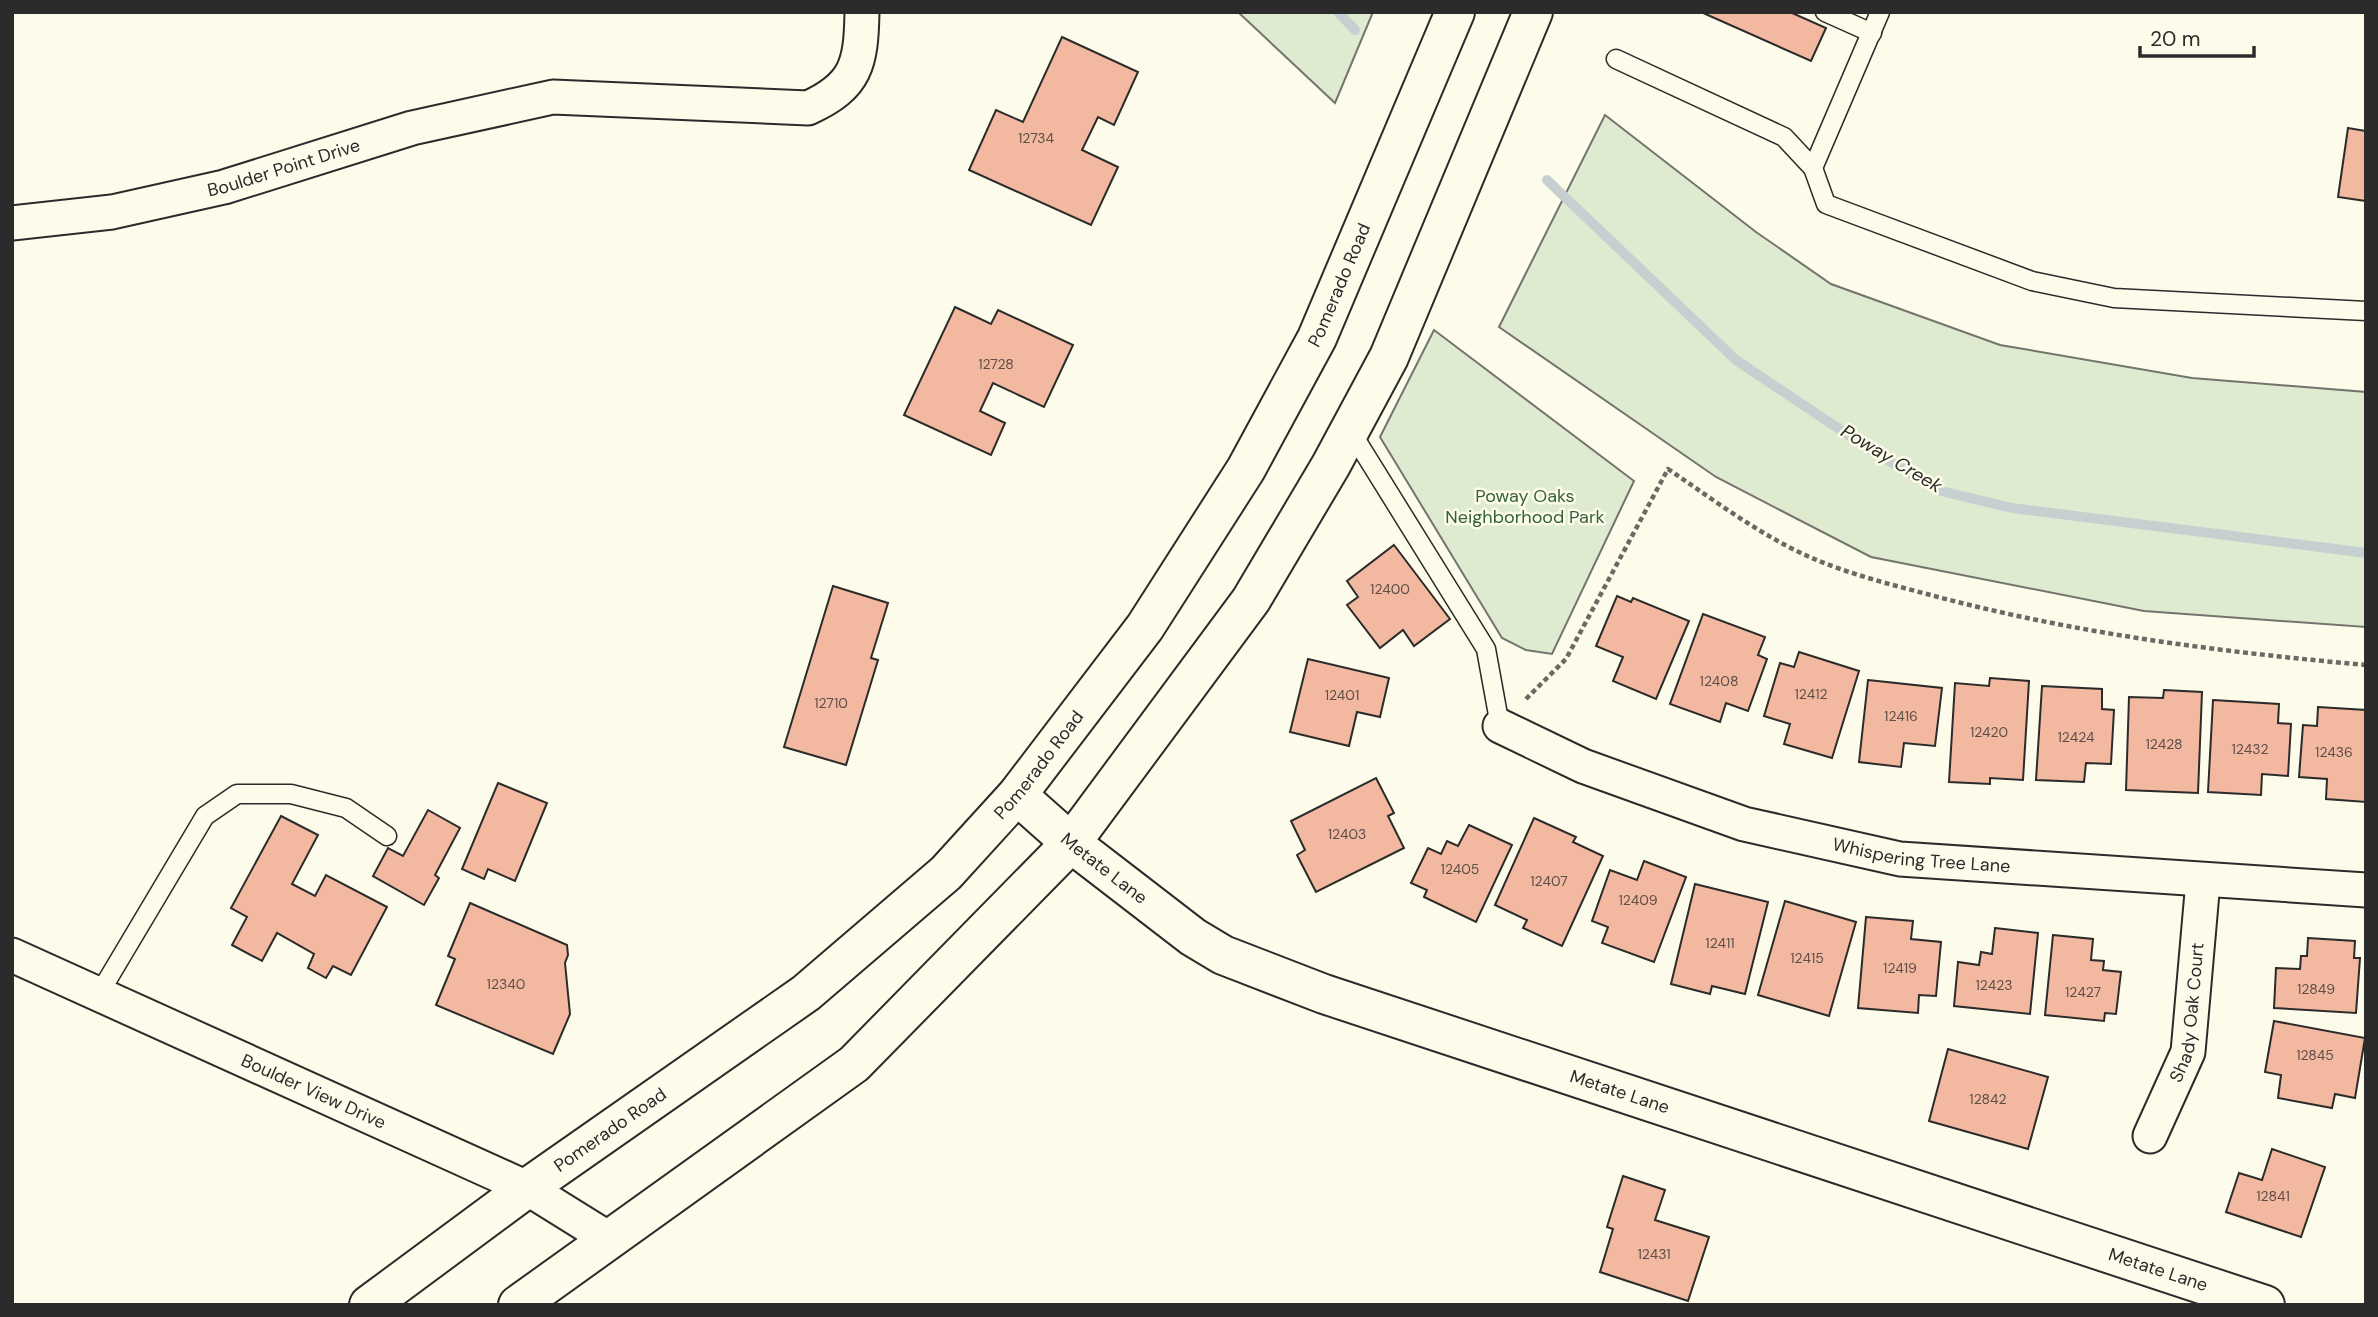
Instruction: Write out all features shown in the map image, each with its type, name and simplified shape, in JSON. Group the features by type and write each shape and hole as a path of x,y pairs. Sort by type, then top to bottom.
{"main road":[{"name":"Pomerado Road","path":"369,1305 527,1188 806,993 946,873 1017,795 1145,627 1252,458 1317,338 1455,12"},
{"path":"518,1305 854,1064 1071,843 1251,600 1350,430 1389,357 1532,12"},
{"name":"Metate Lane","path":"1017,795 1071,843 1193,937 1223,955 1324,995 2264,1305"}],"street":[{"name":"Boulder Point Drive","path":"12,223 112,212 224,187 412,128 553,97 808,108 843,89 855,67 861,45 862,12"},
{"name":"Whispering Tree Lane","path":"1500,726 1583,766 1744,824 1900,859 2366,890"},
{"name":"Shady Oak Court","path":"2150,1136 2188,1052 2203,881"},
{"name":"Boulder View Drive","path":"12,955 527,1188 609,1239"}],"lane":[{"path":"1825,12 1871,33"},
{"path":"1813,168 1880,12"},
{"path":"1616,59 1784,137 1813,168 1826,204 2032,281 2114,298 2366,311"},
{"path":"1350,430 1486,649 1500,726"},
{"path":"99,994 205,816 237,794 291,794 346,808 387,836"}],"path":[{"path":"1500,726 1566,659 1668,469 1731,513 1812,558 1913,590 2021,619 2126,639 2366,665"}],"green space":[{"path":"1238,12 1373,12 1335,103"},
{"path":"1605,115 1756,232 1831,284 2000,345 2192,378 2366,392 2366,627 2144,611 1871,557 1716,477 1499,327"},
{"name":"Poway Oaks Neighborhood Park","path":"1434,330 1634,481 1552,654 1526,650 1502,638 1380,437"}],"building":[{"path":"1701,12 1790,12 1826,28 1811,61"},
{"path":"1062,37 1138,72 1114,125 1098,117 1082,150 1118,167 1091,225 969,170 996,110 1023,122"},
{"path":"2348,128 2366,131 2366,201 2338,197"},
{"path":"955,307 991,324 998,310 1073,345 1044,407 993,383 980,411 1005,423 991,455 904,415"},
{"path":"1394,545 1450,619 1414,646 1403,630 1380,648 1347,605 1358,597 1347,581"},
{"path":"833,586 888,603 871,658 878,660 846,765 784,747"},
{"path":"1617,596 1631,602 1633,598 1689,621 1656,699 1613,681 1623,657 1596,646"},
{"path":"1703,614 1765,637 1758,655 1767,659 1748,711 1726,703 1720,722 1670,704"},
{"path":"1799,652 1859,671 1832,758 1784,744 1790,724 1764,716 1780,663 1794,667"},
{"path":"1308,659 1389,678 1380,717 1357,712 1349,746 1290,732"},
{"path":"1990,678 2029,681 2023,780 1990,778 1990,784 1949,782 1955,683 1989,686"},
{"path":"1868,680 1942,688 1935,746 1904,743 1901,767 1859,762"},
{"path":"2042,686 2102,689 2102,709 2114,710 2111,764 2086,763 2084,782 2036,780"},
{"path":"2164,690 2202,692 2198,793 2126,790 2129,697 2163,698"},
{"path":"2213,700 2279,704 2278,723 2291,724 2288,776 2262,774 2261,795 2208,792"},
{"path":"2318,707 2366,710 2366,802 2326,799 2327,779 2299,777 2303,725 2317,726"},
{"path":"1376,778 1394,813 1388,816 1404,848 1316,892 1297,855 1305,850 1291,821"},
{"path":"498,783 547,803 515,881 488,869 484,879 462,869"},
{"path":"428,810 460,828 435,875 439,878 424,905 373,876 388,848 403,856"},
{"path":"281,816 318,835 292,884 315,896 326,875 387,907 351,975 333,966 326,978 308,968 314,954 277,933 262,961 232,945 247,917 231,908"},
{"path":"1534,818 1576,837 1573,842 1603,856 1562,946 1523,928 1527,920 1495,905"},
{"path":"1469,825 1512,845 1476,922 1424,897 1427,890 1411,883 1428,848 1441,854 1447,841 1458,846"},
{"path":"1644,861 1686,877 1654,962 1602,943 1608,927 1592,921 1610,870 1637,880"},
{"path":"1695,884 1768,902 1745,994 1712,986 1710,994 1671,984"},
{"path":"1785,901 1856,922 1829,1016 1758,995"},
{"path":"470,903 567,945 565,963 570,1014 553,1054 436,1005 455,959 448,956"},
{"path":"1866,917 1913,921 1911,939 1941,942 1936,996 1919,995 1918,1013 1858,1008"},
{"path":"1995,928 2038,933 2030,1014 1954,1006 1958,962 1979,965 1981,952 1992,954"},
{"path":"2053,935 2093,939 2091,960 2104,961 2103,970 2121,972 2116,1014 2105,1013 2104,1021 2045,1015"},
{"path":"2308,938 2355,941 2354,958 2360,958 2356,1013 2274,1008 2276,968 2300,969 2301,956 2307,956"},
{"path":"2274,1021 2365,1038 2355,1098 2335,1094 2332,1108 2278,1098 2281,1075 2265,1072"},
{"path":"1948,1049 2048,1077 2028,1149 1929,1121"},
{"path":"2272,1149 2325,1167 2301,1237 2226,1212 2239,1173 2262,1180"},
{"path":"1623,1176 1665,1190 1655,1220 1709,1237 1688,1301 1600,1272 1613,1229 1607,1227"}],"waterway":[{"name":"Poway Creek","path":"1338,12 1355,30"},
{"name":"Poway Creek","path":"1547,180 1736,360 1875,453 1941,491 2012,508 2366,553"}]}
